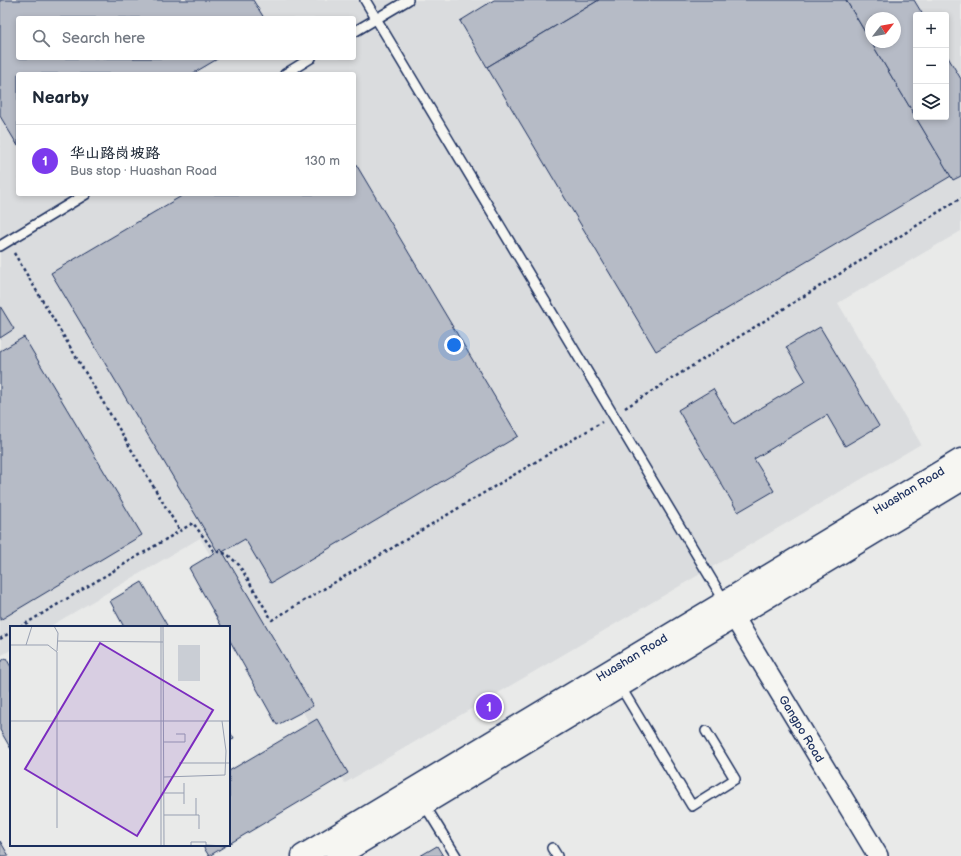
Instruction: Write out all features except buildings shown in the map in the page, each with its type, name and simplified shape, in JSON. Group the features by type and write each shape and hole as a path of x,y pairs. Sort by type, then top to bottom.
{"street":[{"name":"Huashan Road","path":"337,856 620,686 730,609 961,460"},
{"name":"Huashan Road","path":"303,856 730,609 961,480"},
{"name":"Gangpo Road","path":"730,609 878,856"}],"lane":[{"path":"365,0 730,609"},
{"path":"356,31 408,0"},
{"path":"288,72 308,60"},
{"path":"4,244 83,196"},
{"path":"620,686 692,806 735,779 706,731"},
{"path":"424,804 456,856"},
{"path":"552,848 557,856"}],"path":[{"path":"22,626 193,523 214,551 227,554 239,565 272,620 613,415 961,198"},
{"path":"4,244 180,531"},
{"path":"0,639 10,633"}],"shaded area":[{"path":"0,0 961,0 961,231 838,303 921,444 345,783 200,538 51,626 10,626 10,651 0,656"}],"place":[{"name":"华山路岗坡路","path":"489,707"}]}
